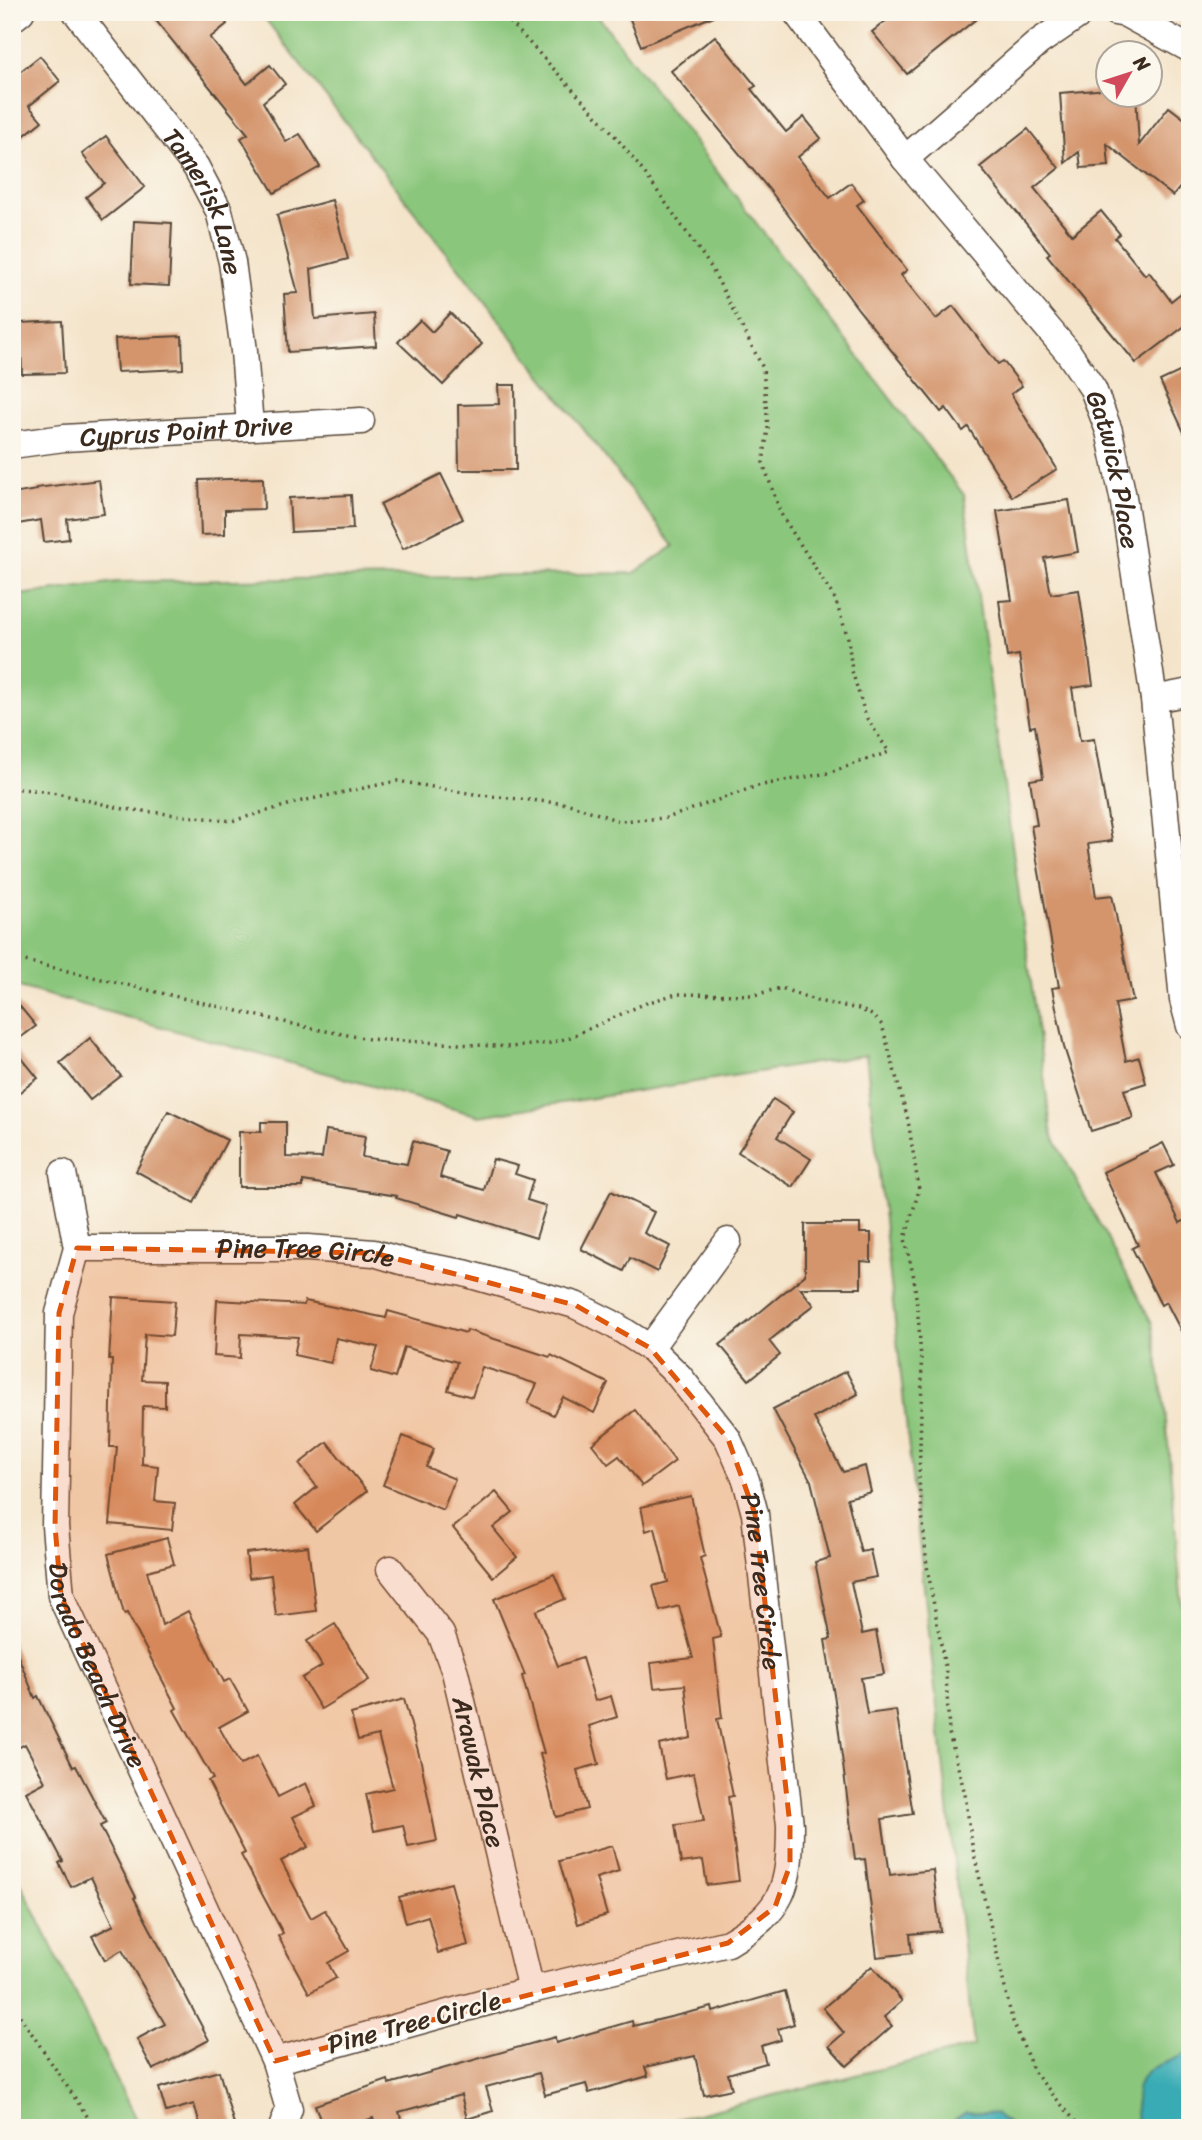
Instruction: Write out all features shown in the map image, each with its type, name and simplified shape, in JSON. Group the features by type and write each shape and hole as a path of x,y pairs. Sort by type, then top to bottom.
{"street":[{"path":"12,19 21,12"},
{"name":"Tamerisk Lane","path":"76,12 196,167 219,211 232,262 244,351 250,426"},
{"name":"Gatwick Place","path":"796,12 905,159 1068,352 1093,389 1109,431 1123,497 1154,698 1190,1026"},
{"path":"905,159 1039,42 1083,12"},
{"path":"1115,12 1126,14 1190,49"},
{"name":"Cyprus Point Drive","path":"12,445 64,438 361,421"},
{"path":"1154,698 1190,692"},
{"name":"Dorado Beach Drive","path":"63,1173 77,1248 59,1313 55,1526 61,1596 275,2061 289,2109 282,2128"},
{"path":"650,1348 728,1241"},
{"name":"Pine Tree Circle","path":"77,1248 308,1248 374,1253 408,1263 464,1273 575,1305 611,1323 650,1348 679,1376 728,1440 755,1514 790,1825 790,1866 775,1907 754,1928 728,1943 531,1990 275,2061"},
{"name":"Arawak Place","path":"390,1569 441,1633 455,1672 531,1990"}],"path":[{"path":"12,788 52,792 124,809 232,821 302,801 397,781 480,795 569,804 619,821 667,818 757,786 828,773 888,752 866,717 852,671 848,638 835,599 781,514 763,463 768,428 763,368 712,267 611,131 501,12"},
{"path":"12,958 310,1028 369,1039 429,1044 511,1047 550,1043 568,1038 646,1003 676,994 754,995 780,988 817,1001 859,1009 874,1016 882,1025 908,1119 919,1190 905,1239 914,1278 919,1326 922,1378 920,1492 928,1566 946,1673 949,1733 965,1794 972,1844 1012,2019 1034,2072 1081,2128"},
{"path":"12,2004 94,2128"}],"highlighted area":[{"path":"77,1248 374,1253 575,1305 650,1348 728,1439 755,1514 790,1825 790,1865 775,1907 728,1943 275,2061 61,1596 55,1526 59,1313"}],"green space":[{"path":"260,12 595,12 964,495 1052,1135 1152,1323 1165,1409 1182,1606 1190,1629 1190,2128 641,2128 974,2046 866,1055 479,1116 12,985 12,596 117,582 634,573 674,546"},
{"path":"12,1865 140,2128 12,2128"}],"water":[{"path":"1190,2050 1190,2128 1137,2128 1137,2091 1143,2076"},
{"path":"966,2112 996,2114 1014,2128 942,2128"}],"building":[{"path":"149,12 218,12 227,24 210,38 247,84 270,65 285,84 263,102 286,142 300,134 320,167 274,193 241,138 248,134"},
{"path":"627,12 721,12 721,13 641,46"},
{"path":"897,12 985,12 907,74 872,32"},
{"path":"715,36 756,86 751,89 786,132 804,117 821,138 798,157 830,198 851,183 864,200 857,205 907,270 901,275 936,319 953,306 998,364 1003,361 1022,386 1011,394 1057,469 1012,497 968,427 963,431 946,408 941,412 858,309 772,193 671,71"},
{"path":"40,56 60,81 29,106 42,121 21,138 12,127 12,78"},
{"path":"1094,90 1094,108 1137,108 1139,145 1169,107 1190,123 1190,175 1173,196 1107,144 1109,166 1081,168 1079,152 1065,163 1060,93"},
{"path":"1028,129 1059,168 1034,188 1072,235 1101,211 1120,234 1115,238 1145,275 1149,272 1171,301 1190,286 1190,322 1136,363 1047,255 1050,253 980,167"},
{"path":"106,136 145,187 103,220 86,197 104,183 82,154"},
{"path":"332,200 348,259 311,269 315,319 374,314 376,346 288,352 284,294 298,293 277,215"},
{"path":"134,221 172,223 169,286 131,284"},
{"path":"450,313 482,344 443,385 398,342 420,320 432,332"},
{"path":"62,321 65,373 22,374 20,323"},
{"path":"182,336 183,369 117,372 115,339"},
{"path":"1190,367 1190,445 1160,381"},
{"path":"498,385 515,385 516,470 459,470 458,405 499,404"},
{"path":"441,474 463,519 403,549 380,504"},
{"path":"263,478 264,509 225,510 225,534 201,535 199,480"},
{"path":"99,480 104,514 67,519 69,539 44,542 41,520 12,525 12,494 37,490 36,488"},
{"path":"351,495 353,529 291,532 289,498"},
{"path":"1069,500 1078,552 1044,558 1051,594 1079,590 1093,685 1072,688 1080,741 1094,739 1112,841 1088,844 1096,897 1112,895 1133,1001 1115,1004 1126,1061 1139,1057 1146,1083 1124,1090 1133,1118 1091,1131 1064,1047 1052,988 1059,987 1031,826 1037,825 1030,780 1043,778 1035,726 1030,727 1019,655 1007,657 999,601 1012,600 997,511"},
{"path":"12,997 36,1026 20,1038 12,1029"},
{"path":"90,1038 121,1076 90,1100 60,1063"},
{"path":"12,1046 38,1078 12,1098"},
{"path":"773,1099 793,1112 777,1137 811,1159 793,1187 738,1152"},
{"path":"168,1111 227,1140 194,1203 136,1171"},
{"path":"261,1122 286,1122 286,1157 322,1158 326,1130 365,1136 362,1157 407,1164 413,1141 447,1151 440,1177 484,1190 493,1159 518,1166 515,1174 533,1180 527,1200 546,1206 536,1238 460,1214 459,1217 396,1198 397,1196 303,1181 303,1187 239,1187 239,1132 261,1132"},
{"path":"1163,1143 1174,1165 1156,1173 1180,1223 1190,1218 1190,1348 1166,1302 1161,1305 1132,1248 1138,1245 1103,1172"},
{"path":"611,1191 654,1212 644,1233 670,1246 657,1272 630,1258 624,1271 581,1249"},
{"path":"805,1224 860,1224 860,1233 871,1233 871,1262 861,1261 861,1288 800,1288 814,1305 769,1341 780,1355 749,1380 720,1345 805,1275"},
{"path":"113,1297 175,1301 172,1336 145,1334 142,1380 165,1381 165,1407 143,1406 142,1464 158,1466 155,1501 175,1503 172,1530 110,1524 117,1447 110,1447 112,1360 109,1360"},
{"path":"217,1300 304,1305 305,1301 386,1318 388,1311 466,1333 467,1330 550,1357 551,1355 608,1383 594,1413 563,1397 553,1415 528,1403 537,1384 482,1367 472,1397 448,1390 457,1362 404,1347 395,1378 371,1371 378,1347 336,1338 331,1363 294,1355 298,1337 241,1334 240,1358 214,1356"},
{"path":"846,1371 858,1394 814,1418 843,1472 865,1466 871,1492 847,1498 861,1552 870,1550 876,1577 851,1582 862,1634 876,1631 884,1674 861,1678 867,1714 896,1710 913,1814 882,1819 890,1875 933,1870 940,1931 910,1934 912,1953 877,1957 865,1859 855,1860 825,1640 831,1639 815,1562 830,1558 811,1481 773,1409"},
{"path":"635,1410 675,1461 642,1486 619,1456 608,1464 592,1444"},
{"path":"403,1436 434,1449 426,1467 455,1479 443,1510 383,1485"},
{"path":"327,1442 367,1491 316,1531 295,1505 317,1487 299,1464"},
{"path":"496,1492 513,1512 493,1528 517,1557 493,1577 453,1528"},
{"path":"691,1496 705,1556 700,1558 721,1637 713,1639 722,1718 717,1719 733,1796 728,1797 739,1881 707,1885 703,1860 681,1863 675,1825 704,1821 694,1773 666,1779 659,1745 691,1738 685,1685 654,1688 651,1663 693,1658 679,1606 660,1611 653,1586 668,1582 655,1528 646,1531 641,1507"},
{"path":"167,1538 174,1564 147,1571 162,1625 188,1611 224,1682 230,1679 248,1711 219,1727 240,1765 257,1756 278,1797 306,1783 316,1806 293,1817 308,1847 281,1861 311,1918 325,1910 349,1951 328,1963 336,1978 309,1993 278,1936 283,1933 241,1855 245,1853 208,1781 213,1779 174,1710 177,1708 127,1613 124,1614 108,1554"},
{"path":"308,1546 316,1611 276,1616 271,1575 249,1578 246,1553"},
{"path":"554,1574 565,1599 536,1611 558,1666 582,1658 595,1701 611,1696 617,1717 589,1726 599,1764 577,1770 587,1809 556,1817 540,1754 544,1753 522,1676 525,1675 494,1599"},
{"path":"335,1624 369,1680 321,1709 302,1678 322,1666 307,1641"},
{"path":"12,1641 35,1698 38,1696 73,1767 76,1766 106,1823 100,1826 136,1897 134,1898 209,2040 153,2070 137,2039 165,2024 122,1950 105,1960 92,1936 114,1925 91,1877 71,1887 59,1863 63,1861 26,1792 45,1782 25,1744 12,1751"},
{"path":"404,1699 421,1762 437,1841 408,1847 403,1825 374,1831 366,1794 393,1788 378,1735 358,1740 351,1714"},
{"path":"612,1846 619,1871 596,1878 607,1915 578,1924 559,1861"},
{"path":"451,1883 468,1945 438,1953 428,1916 406,1923 399,1897"},
{"path":"872,1966 902,2001 884,2017 892,2026 847,2066 829,2046 844,2033 823,2008"},
{"path":"785,1991 794,2024 778,2029 781,2040 761,2046 766,2063 728,2074 732,2089 704,2095 695,2056 645,2067 648,2076 589,2093 586,2084 545,2095 539,2073 486,2087 493,2111 467,2119 461,2095 399,2112 404,2128 376,2128 373,2118 344,2128 323,2128 315,2105 388,2080 389,2084 555,2037 556,2043 632,2021 633,2026 712,2007 713,2012"},
{"path":"219,2071 235,2128 201,2128 194,2104 166,2112 159,2088"}]}
